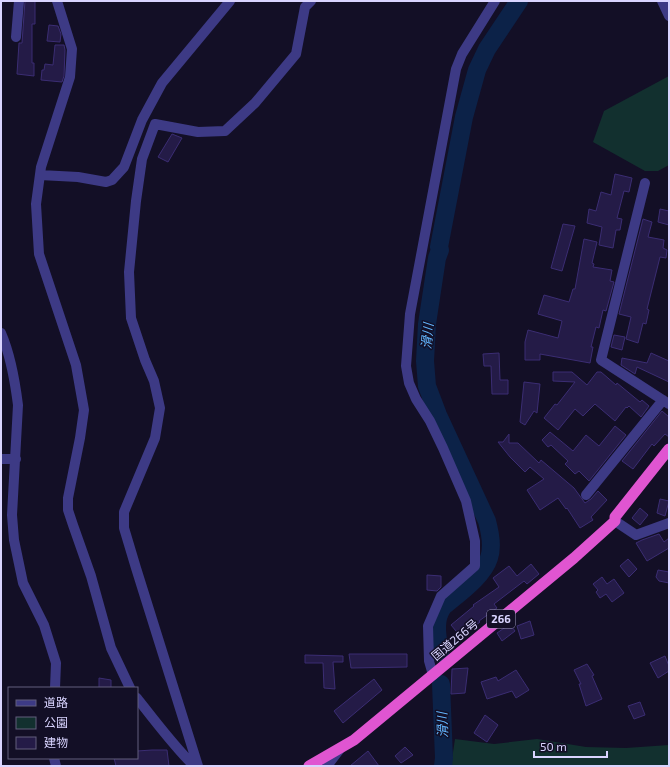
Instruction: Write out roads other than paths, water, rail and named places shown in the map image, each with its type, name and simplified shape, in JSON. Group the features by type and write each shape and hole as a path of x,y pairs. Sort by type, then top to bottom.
{"highway":[{"name":"国道266号","path":"309,766 354,740 574,558 615,521 614,517 669,449"}],"street":[{"path":"16,37 19,1"},
{"path":"57,1 72,50 70,77 41,167 36,204 39,254 76,364 84,410 68,498 68,510 72,525 92,576 111,648 130,687"},
{"path":"40,175 78,177 106,182 112,180 124,167 142,120 162,83 230,1"},
{"path":"198,766 124,528 124,512 155,438 160,408 154,381 145,360 131,318 129,272 142,159 155,124 198,132 225,131 255,103 296,54 305,7 311,1"},
{"path":"433,675 429,660 428,626 441,596 475,566 475,541 466,501 457,479 430,421 416,399 409,383 406,366 406,353 410,314 456,69 462,54 495,1"},
{"path":"662,1 669,16"},
{"path":"586,495 666,402 601,360 645,183"},
{"path":"1,333 11,363 18,405 12,515 14,540 23,583 44,625 56,662 55,687"},
{"path":"1,459 16,459"},
{"path":"615,521 636,535 669,523"},
{"path":"138,699 172,742 194,766"},
{"path":"327,766 340,749"}],"waterway":[{"name":"滑川","path":"440,654 437,636 437,624 440,612 443,607 469,585 481,572 489,558 491,544 487,521 438,415 427,386 425,361 427,324 437,258 440,250 439,247 464,117 477,70 487,49 519,1"},
{"name":"滑川","path":"441,684 443,766"}]}
